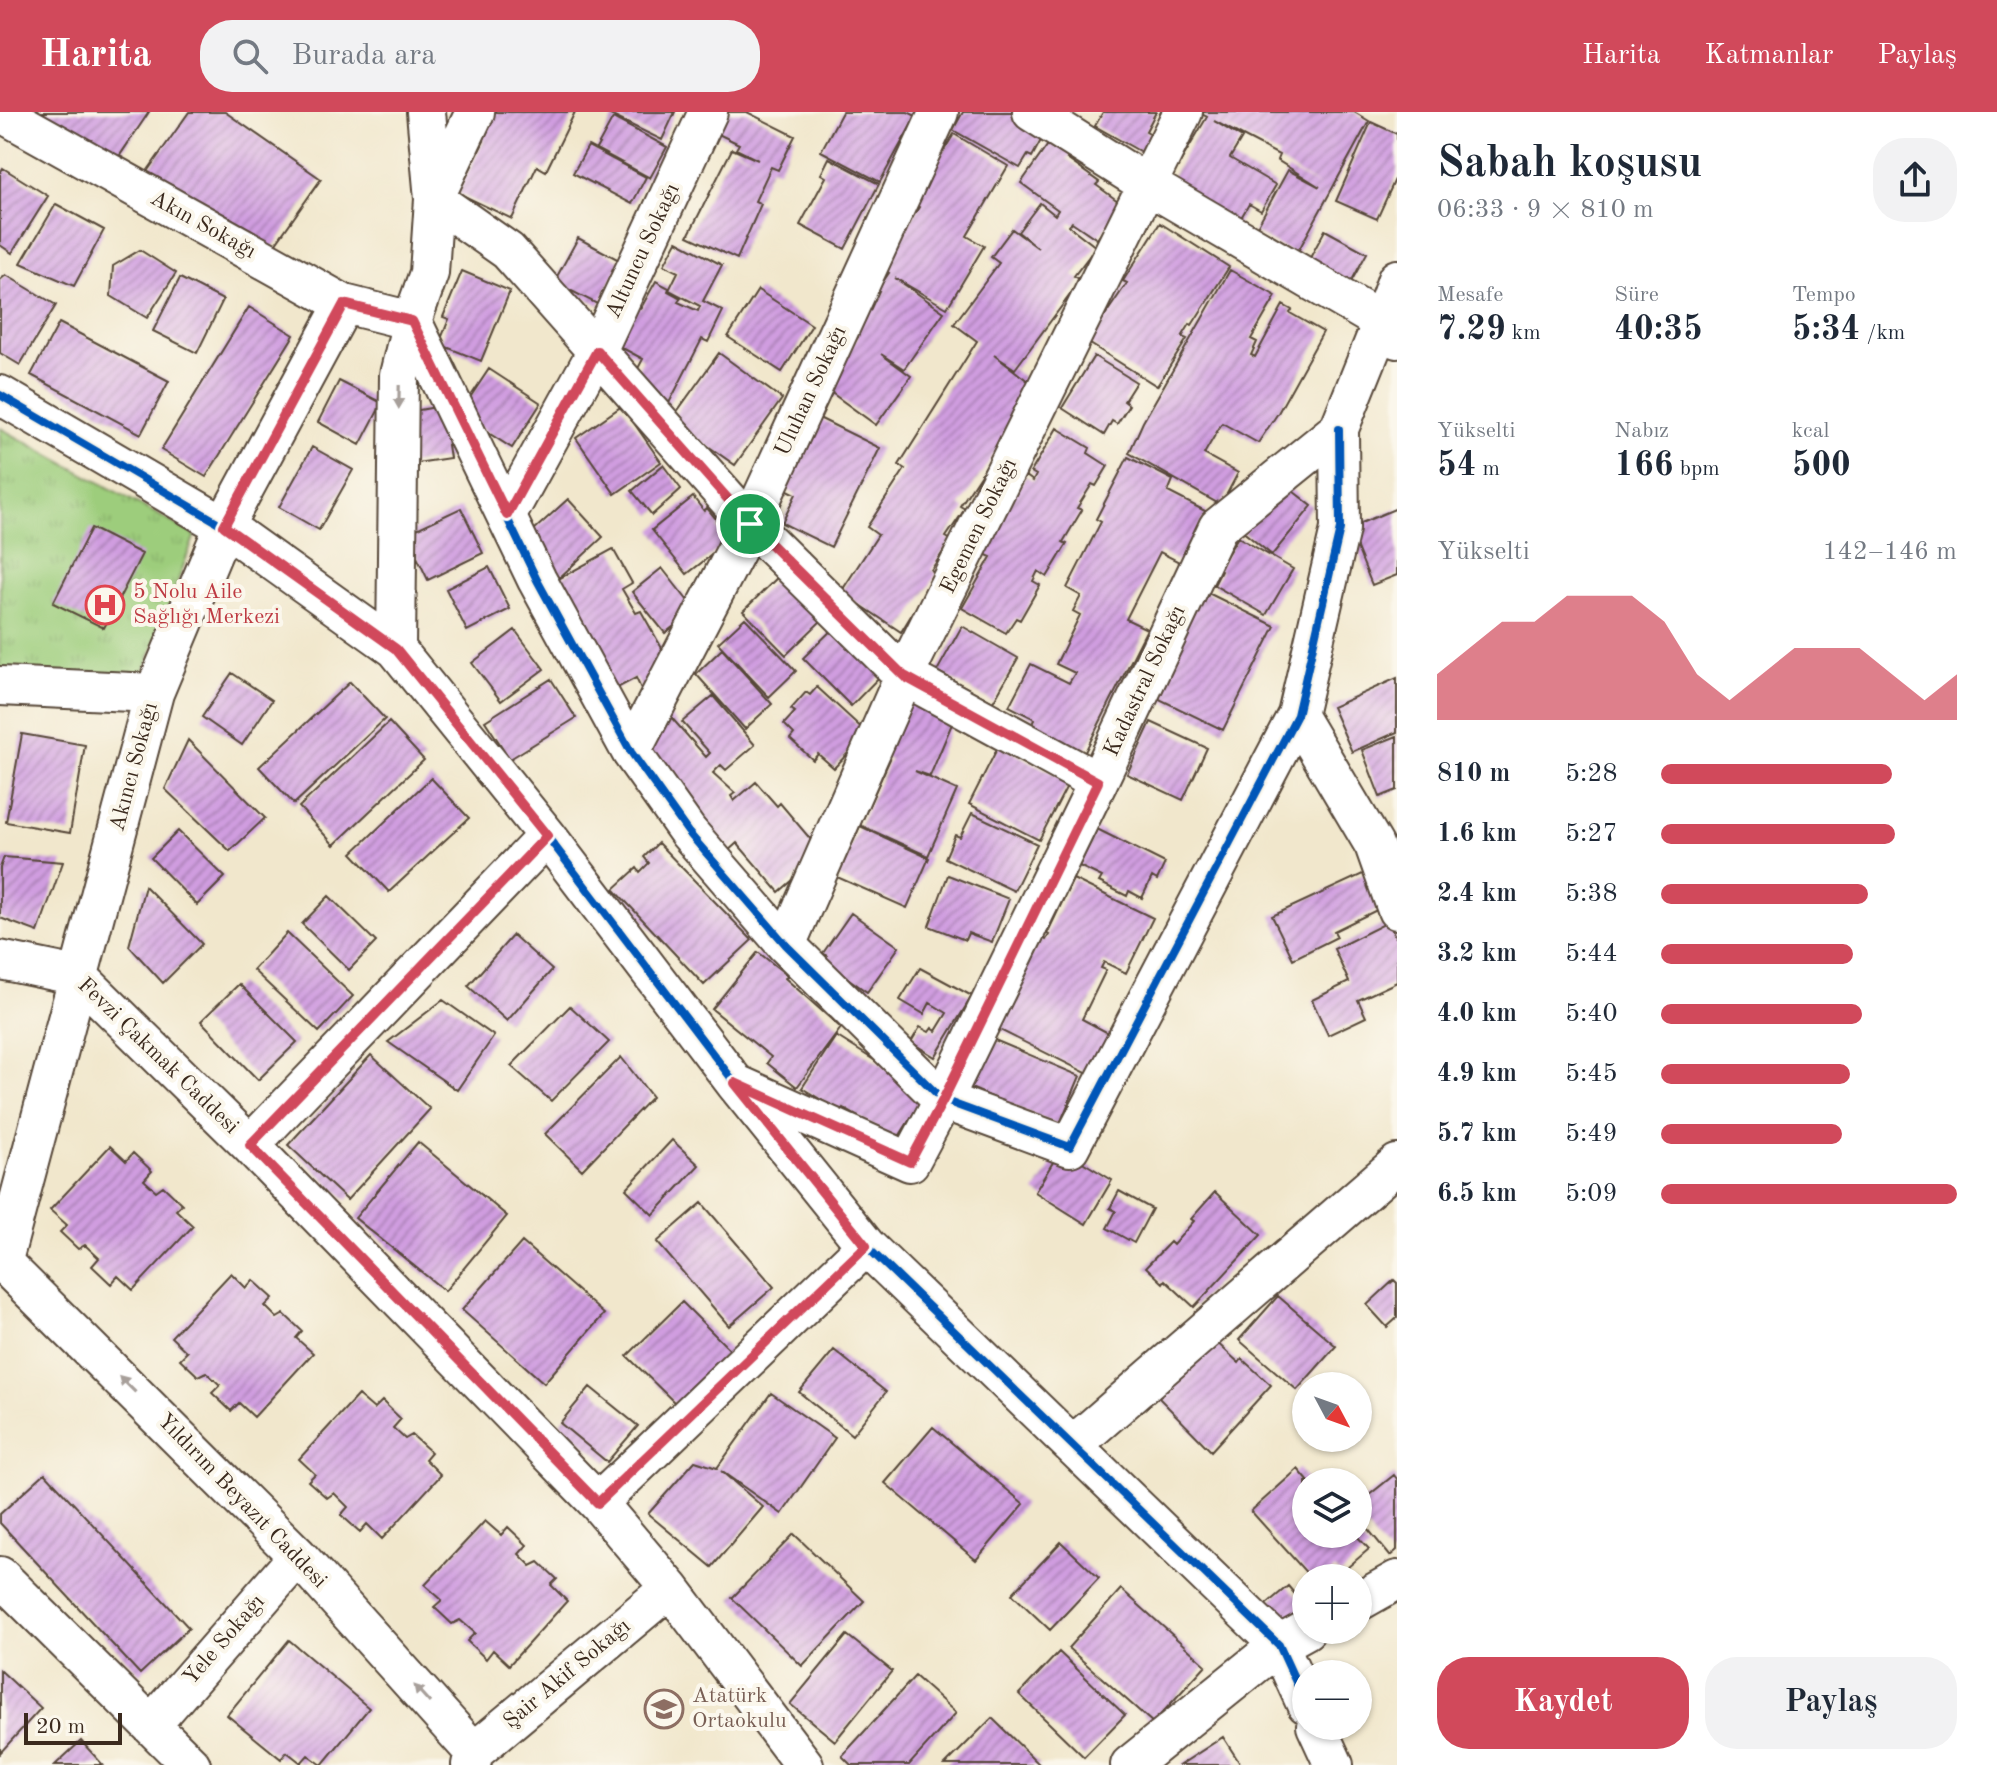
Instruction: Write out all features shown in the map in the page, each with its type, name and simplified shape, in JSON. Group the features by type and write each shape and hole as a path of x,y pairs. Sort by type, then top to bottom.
{"street":[{"name":"Akın Sokağı","path":"0,112 344,304 412,321"},
{"path":"396,649 399,375 412,321 429,273 434,199 426,112"},
{"path":"434,199 475,112"},
{"name":"Altuncu Sokağı","path":"507,515 597,351 708,112"},
{"name":"Uluhan Sokağı","path":"631,752 750,524 939,112"},
{"path":"1032,112 1390,330"},
{"name":"Egemen Sokağı","path":"786,945 904,676 1183,112"},
{"path":"434,199 508,251 750,524 904,676 1098,782"},
{"name":"Kadastral Sokağı","path":"735,1083 910,1162 1098,782 1218,527 1339,429 1390,330 1397,279"},
{"name":"Akıncı Sokağı","path":"2,1260 154,693 224,526 344,304"},
{"path":"412,321 537,580 631,752 688,832 786,945 943,1100 1070,1147 1297,715 1340,529 1339,429"},
{"path":"0,395 224,526 396,649 547,836 735,1083 866,1246 1074,1444 1292,1636"},
{"path":"0,686 154,693"},
{"path":"1297,715 1374,845 1397,910"},
{"path":"250,1145 547,836"},
{"name":"Fevzi Çakmak Caddesi","path":"0,960 78,976 250,1145 598,1503 670,1588 804,1765"},
{"path":"1074,1444 1397,1164"},
{"path":"598,1503 866,1246"},
{"name":"Yıldırım Beyazıt Caddesi","path":"2,1260 298,1556 473,1758"},
{"name":"Yele Sokağı","path":"151,1725 298,1556"},
{"path":"0,1576 191,1765"},
{"path":"1372,1594 1397,1580"},
{"name":"Şair Akif Sokağı","path":"473,1758 670,1588"},
{"path":"1130,1765 1292,1638"},
{"path":"1322,1740 1334,1765"}],"green space":[{"path":"0,428 195,535 134,698 0,678"}],"building":[{"path":"31,112 149,112 112,167"},
{"path":"189,112 225,112 321,179 266,257 146,173"},
{"path":"485,112 575,112 546,171 537,166 512,219 458,193 484,141 474,136"},
{"path":"604,112 675,112 662,140"},
{"path":"721,112 747,112 795,136 778,170 771,167 755,201 761,204 737,259 688,236 732,149 758,160 736,149 739,144 712,131"},
{"path":"842,112 908,112 916,116 880,182 821,151"},
{"path":"963,112 1013,112 1046,131 1032,157 1028,155 1020,168 953,130"},
{"path":"1103,112 1156,112 1146,131 1151,134 1141,152 1095,126"},
{"path":"1198,112 1354,112 1369,121 1296,255 1254,232 1288,170 1320,187 1277,160 1279,155 1214,121 1242,138 1230,158 1276,185 1261,211 1249,204 1235,228 1165,188 1207,117"},
{"path":"613,118 667,147 650,178 596,149"},
{"path":"1371,122 1397,134 1397,175 1377,219 1336,201"},
{"path":"954,134 1008,166 967,236 984,246 947,308 895,278 944,312 904,369 881,354 911,376 876,425 822,386 858,337 849,331 889,273 881,269 919,207 912,203"},
{"path":"1052,139 1072,153 1067,159 1099,182 1096,185 1122,204 1097,239 1072,222 1069,226 1096,247 1074,276 1081,280 1015,369 994,355 1037,388 960,506 965,509 946,537 951,540 931,570 937,573 901,632 841,592 878,535 867,527 905,469 899,465 977,341 954,324 999,263 991,257 1012,229 1038,248 1018,232 1040,203 1055,215 1058,210 1021,183"},
{"path":"588,146 646,177 632,204 573,173"},
{"path":"829,158 879,184 845,249 800,225 826,177 821,174"},
{"path":"3,168 48,196 12,253 0,245 0,173"},
{"path":"56,204 104,230 74,286 21,263"},
{"path":"1160,223 1229,267 1182,337 1187,339 1157,386 1087,342 1127,283 1123,281"},
{"path":"1325,230 1367,253 1346,291 1304,269"},
{"path":"578,238 621,261 599,305 554,282"},
{"path":"677,241 722,265 703,301 723,311 708,342 702,339 667,407 633,378 643,359 613,343 633,304 641,308 656,281 669,288 668,291 681,298 678,302 698,311 700,306 669,290 678,272 664,265"},
{"path":"140,250 176,273 147,318 111,296 113,266"},
{"path":"1230,270 1276,296 1251,339 1257,342 1251,355 1255,357 1283,305 1292,310 1290,313 1323,332 1258,443 1222,423 1204,454 1238,473 1221,505 1129,453 1143,422"},
{"path":"462,271 510,291 481,361 439,344 449,319 443,317"},
{"path":"6,275 56,305 20,365 0,353 0,280"},
{"path":"180,278 223,300 197,353 153,331"},
{"path":"758,290 812,325 782,372 728,337"},
{"path":"249,307 294,335 206,477 161,450"},
{"path":"59,323 169,381 141,434 31,375"},
{"path":"719,353 782,399 735,465 671,420"},
{"path":"1094,356 1136,382 1124,401 1129,405 1117,424 1112,421 1104,435 1062,408"},
{"path":"489,369 541,403 512,448 459,414"},
{"path":"339,381 382,403 360,445 318,422"},
{"path":"442,406 450,458 410,464 402,413"},
{"path":"622,406 661,462 615,494 576,438"},
{"path":"819,418 880,448 831,547 782,523 796,494 784,488"},
{"path":"1057,428 1090,448 1088,453 1108,466 1077,508 1082,510 1063,542 1067,544 1047,577 1038,571 1033,581 1040,585 1020,620 1016,618 1006,633 962,608 991,557 984,554 986,539 1026,476 1033,481 1036,475 1031,472"},
{"path":"312,447 353,470 319,530 279,507"},
{"path":"1128,457 1173,480 1168,492 1207,512 1181,563 1160,552 1126,619 1147,629 1084,754 1032,728 1035,719 1009,706 1031,664 1069,683 1075,673 1056,664 1080,615 1073,611 1081,596 1067,588 1101,522 1096,519"},
{"path":"663,465 681,489 652,515 632,491"},
{"path":"1280,481 1312,506 1272,555 1241,530"},
{"path":"693,497 721,525 717,528 728,542 687,574 652,530"},
{"path":"568,499 603,537 559,578 523,540"},
{"path":"461,508 483,553 428,580 406,534"},
{"path":"1397,508 1397,575 1372,585 1349,528"},
{"path":"91,528 142,554 104,628 53,603"},
{"path":"1238,537 1293,569 1266,615 1214,585 1221,571 1218,569"},
{"path":"613,549 632,583 622,589 636,613 641,611 668,659 642,691 636,678 608,693 551,583"},
{"path":"489,567 510,609 467,631 446,589"},
{"path":"662,568 695,610 665,633 632,592"},
{"path":"781,574 824,618 786,655 743,611"},
{"path":"1198,588 1275,626 1223,730 1147,693"},
{"path":"745,618 796,671 769,697 718,643"},
{"path":"840,622 887,669 851,706 803,658"},
{"path":"962,626 1018,658 993,702 937,671"},
{"path":"515,630 544,669 501,701 472,663"},
{"path":"722,649 772,704 745,729 696,674"},
{"path":"232,673 272,700 242,745 202,717"},
{"path":"1397,678 1397,732 1352,752 1332,707"},
{"path":"551,679 576,718 510,759 485,721"},
{"path":"350,682 385,719 294,804 259,767"},
{"path":"817,687 867,733 834,768 818,754 813,760 790,739 794,734 784,724 795,712 791,709 806,692 810,695"},
{"path":"713,696 755,745 726,770 721,765 713,773 735,793 731,796 734,801 756,782 777,806 780,803 823,854 779,892 737,843 727,852 635,747 670,716 706,757 710,753 682,722"},
{"path":"908,699 954,719 930,776 915,771 957,790 928,856 860,825 890,759 883,756"},
{"path":"389,722 424,760 334,845 299,807"},
{"path":"1151,722 1207,748 1183,800 1127,774"},
{"path":"22,734 85,745 70,833 6,822"},
{"path":"1397,736 1397,790 1380,797 1362,750"},
{"path":"188,740 265,818 230,851 165,789"},
{"path":"999,745 1069,782 1039,840 969,804"},
{"path":"431,778 469,818 389,892 352,853"},
{"path":"972,813 1037,844 1014,891 945,858 955,835 960,837"},
{"path":"860,826 929,858 907,908 837,877"},
{"path":"1097,829 1165,863 1157,880 1152,877 1142,898 1129,891 1127,896 1099,882 1102,877 1079,866"},
{"path":"178,831 225,877 197,905 151,858"},
{"path":"658,843 752,940 704,985 614,889 637,868 640,872 649,863 644,857"},
{"path":"4,857 63,862 38,932 0,918 0,868"},
{"path":"1367,872 1385,906 1334,931 1337,937 1293,959 1272,916"},
{"path":"948,875 1009,899 992,942 968,933 965,940 929,926"},
{"path":"1073,879 1153,918 1126,973 1104,962 1101,968 1106,970 1082,1019 1112,1035 1092,1076 990,1025 1042,938 1046,940 1049,935"},
{"path":"145,886 202,944 163,983 129,946"},
{"path":"329,896 376,942 349,970 302,924"},
{"path":"851,913 899,947 867,992 824,961 827,956 823,953"},
{"path":"1388,922 1397,940 1397,982 1358,1000 1366,1017 1328,1035 1312,1000 1349,982 1334,949"},
{"path":"287,933 353,996 319,1032 253,970"},
{"path":"513,935 552,970 507,1021 468,986"},
{"path":"758,952 788,976 785,978 841,1028 797,1087 767,1063 771,1057 712,1009"},
{"path":"920,968 972,996 935,1057 911,1042 920,1027 929,1032 932,1028 936,1031 947,1013 930,1003 924,1014 900,1000"},
{"path":"239,984 297,1042 258,1080 201,1021"},
{"path":"443,1000 494,1036 457,1090 388,1042"},
{"path":"570,1006 609,1042 551,1101 511,1066"},
{"path":"978,1033 1080,1076 1059,1126 957,1082"},
{"path":"836,1036 926,1093 897,1140 802,1088"},
{"path":"371,1055 430,1109 347,1200 288,1145"},
{"path":"621,1057 652,1097 582,1170 545,1134"},
{"path":"672,1140 699,1165 653,1215 626,1189"},
{"path":"418,1142 507,1216 445,1291 355,1218"},
{"path":"110,1146 126,1161 133,1153 152,1171 144,1180 156,1191 163,1186 182,1204 176,1210 193,1226 133,1290 118,1276 111,1284 92,1266 99,1258 85,1245 78,1249 60,1232 67,1225 50,1210"},
{"path":"1061,1149 1112,1180 1086,1224 1035,1192"},
{"path":"1119,1191 1152,1209 1134,1243 1107,1228 1116,1211 1110,1208"},
{"path":"1215,1192 1261,1235 1194,1307 1146,1267 1170,1242 1173,1245"},
{"path":"702,1203 774,1287 729,1326 657,1242"},
{"path":"522,1242 604,1314 544,1383 462,1310"},
{"path":"231,1273 246,1288 253,1280 273,1298 265,1306 277,1318 284,1314 302,1331 296,1338 313,1353 254,1417 239,1403 231,1411 212,1393 220,1385 206,1372 198,1376 180,1359 187,1352 171,1337"},
{"path":"1394,1280 1397,1283 1397,1318 1387,1327 1367,1305"},
{"path":"1278,1296 1336,1346 1313,1372 1292,1372 1292,1386 1239,1340"},
{"path":"682,1302 731,1351 678,1406 627,1356"},
{"path":"1213,1339 1239,1363 1242,1359 1271,1385 1211,1451 1159,1398"},
{"path":"834,1350 886,1392 852,1435 799,1392"},
{"path":"590,1387 638,1426 607,1462 560,1423"},
{"path":"771,1393 835,1438 782,1514 721,1471 763,1507 712,1567 648,1514 695,1461 717,1468"},
{"path":"358,1395 374,1409 382,1401 401,1419 393,1428 405,1439 412,1435 431,1452 425,1459 441,1475 382,1539 367,1524 360,1532 341,1515 348,1507 334,1493 327,1498 308,1481 315,1474 299,1459"},
{"path":"933,1427 1024,1504 976,1560 885,1483"},
{"path":"45,1473 189,1628 140,1674 0,1523 0,1514"},
{"path":"1292,1474 1292,1548 1369,1549 1352,1564 1298,1564 1251,1511"},
{"path":"1394,1475 1397,1479 1397,1550 1390,1556 1372,1534 1372,1493"},
{"path":"485,1521 501,1535 508,1527 527,1545 519,1554 531,1566 539,1562 557,1579 551,1585 567,1601 509,1665 493,1650 486,1659 467,1641 475,1633 460,1620 452,1624 434,1607 442,1600 425,1585"},
{"path":"794,1534 864,1601 802,1666 732,1598"},
{"path":"1061,1542 1099,1578 1050,1630 1012,1594"},
{"path":"1288,1586 1292,1591 1292,1617 1280,1627 1263,1607"},
{"path":"1121,1589 1206,1665 1153,1723 1068,1648"},
{"path":"847,1635 892,1671 835,1741 790,1704"},
{"path":"289,1640 369,1708 322,1765 308,1755 301,1763 287,1752 281,1759 227,1715"},
{"path":"1059,1652 1125,1715 1084,1757 1019,1694"},
{"path":"0,1670 41,1708 0,1753"},
{"path":"915,1676 956,1713 909,1765 851,1765 842,1756"},
{"path":"992,1718 1040,1765 945,1765"},
{"path":"1223,1737 1241,1765 1180,1765"},
{"path":"81,1741 103,1765 55,1765"}],"cycle path":[{"path":"412,321 537,580 631,752 688,832 786,945 943,1100 1070,1147 1297,715 1340,529 1339,429"},
{"path":"0,395 224,526 396,649 547,836 735,1083 866,1246 1279,1645 1292,1673"}],"place":[{"name":"5 Nolu Aile Sağlığı Merkezi","path":"105,605"},
{"name":"Atatürk Ortaokulu","path":"664,1709"}],"route":[{"path":"344,304 412,321 507,515 597,351 750,524 904,676 1098,782 910,1162 735,1083 866,1246 598,1503 250,1145 547,836 396,649 224,526 344,304"}]}
